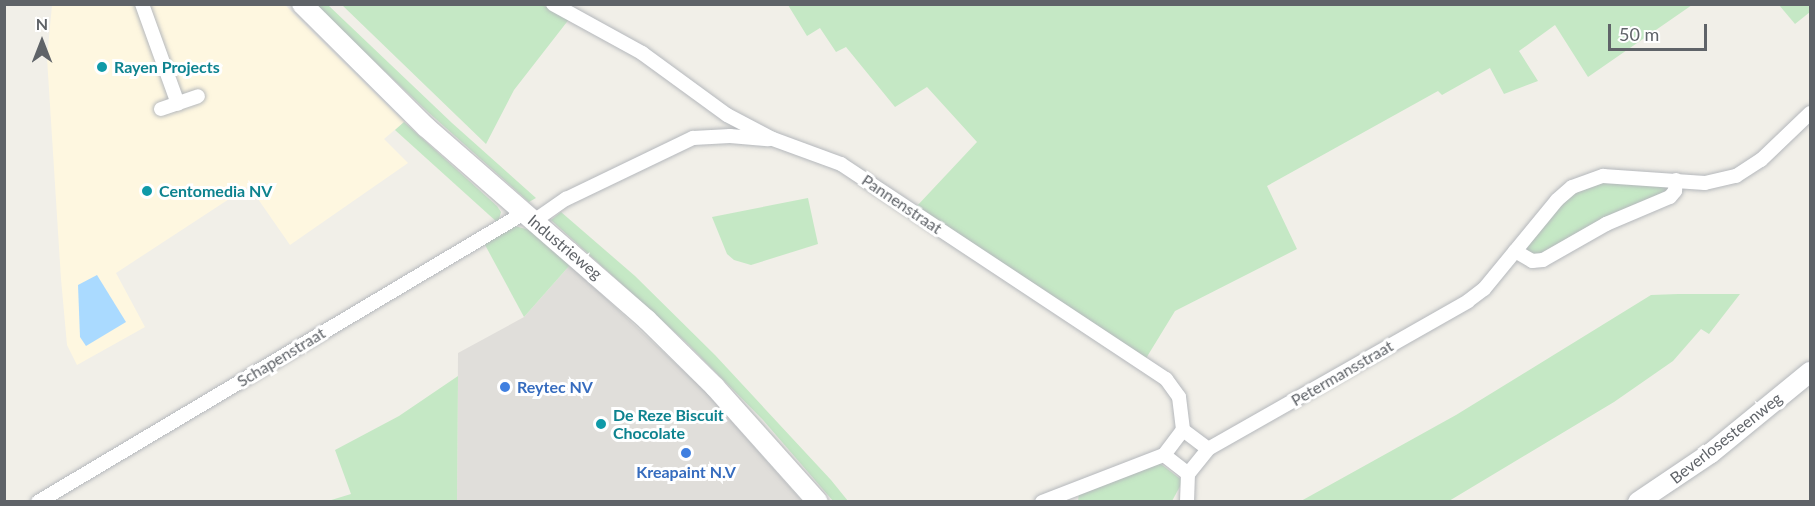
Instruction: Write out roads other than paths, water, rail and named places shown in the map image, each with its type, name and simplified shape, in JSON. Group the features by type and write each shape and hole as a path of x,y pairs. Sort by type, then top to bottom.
{"main road":[{"name":"Industrieweg","path":"302,4 426,127 590,267 698,370 775,451 818,501"},
{"name":"Beverlosesteenweg","path":"1638,501 1711,453 1810,372"}],"street":[{"path":"142,4 178,104"},
{"name":"Pannenstraat","path":"553,4 642,53 727,115 773,139 841,164 1166,379 1179,397 1183,430"},
{"path":"161,109 198,96"},
{"name":"Petermansstraat","path":"1188,474 1208,449 1468,301 1484,289 1557,200 1580,182 1613,175 1705,183 1736,176 1761,160 1810,113"},
{"name":"Schapenstraat","path":"38,501 529,217 693,138 730,136 773,139"},
{"path":"1515,251 1532,261 1543,260 1606,224 1670,197 1675,191 1676,180"},
{"path":"1042,501 1164,455 1183,430 1208,449"},
{"path":"1164,455 1188,474 1186,501"}],"water":[{"path":"97,275 126,322 86,346 80,337 78,285"}],"place":[{"name":"Rayen Projects","path":"102,67"},
{"name":"Centomedia NV","path":"147,191"},
{"name":"Reytec NV","path":"505,387"},
{"name":"De Reze Biscuit Chocolate","path":"601,424"},
{"name":"Kreapaint N.V","path":"686,453"}]}
